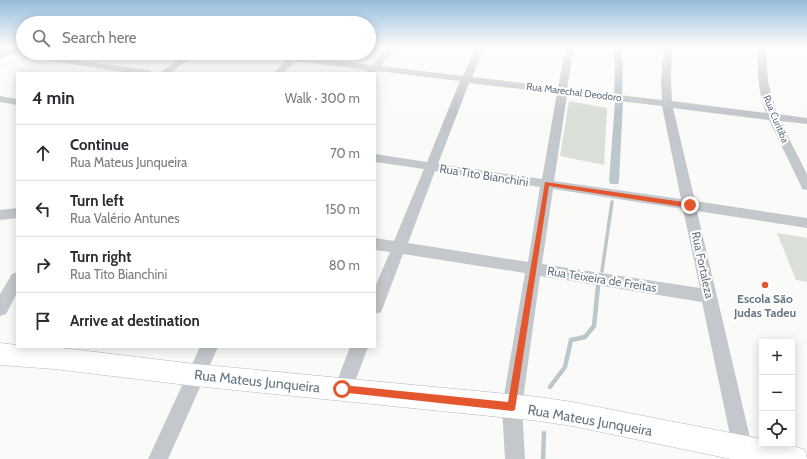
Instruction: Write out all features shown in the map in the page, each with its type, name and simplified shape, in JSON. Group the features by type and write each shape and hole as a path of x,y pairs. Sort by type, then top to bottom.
{"main road":[{"name":"Rua Mateus Junqueira","path":"0,354 58,352 195,375 342,389 572,414 744,454 796,459"}],"street":[{"path":"115,68 141,72"},
{"path":"376,304 471,68"},
{"path":"514,459 512,407 566,68"},
{"name":"Rua Fortaleza","path":"667,68 667,104 744,454"},
{"name":"Rua Curitiba","path":"762,68 765,94 773,117 807,186"},
{"name":"Rua Marechal Deodoro","path":"373,70 466,79 807,121"},
{"path":"0,99 16,102"},
{"name":"Rua Tito Bianchini","path":"376,158 807,223"},
{"path":"0,215 16,213"},
{"name":"Rua Teixeira de Freitas","path":"376,244 709,296"},
{"path":"0,309 16,280"},
{"path":"158,459 208,348"},
{"path":"342,389 359,348"}],"shaded area":[{"path":"569,101 607,108 604,165 560,156"},
{"path":"777,233 807,238 807,282 796,280"}],"waterway":[{"path":"618,95 619,68"},
{"path":"614,181 619,102"},
{"path":"602,271 612,202"},
{"path":"550,387 565,367 571,340 585,337 594,326 598,286"},
{"path":"543,459 544,433"}],"place":[{"name":"Escola São Judas Tadeu","path":"765,285"}],"route":[{"path":"342,389 512,407 547,184 690,205"}]}
